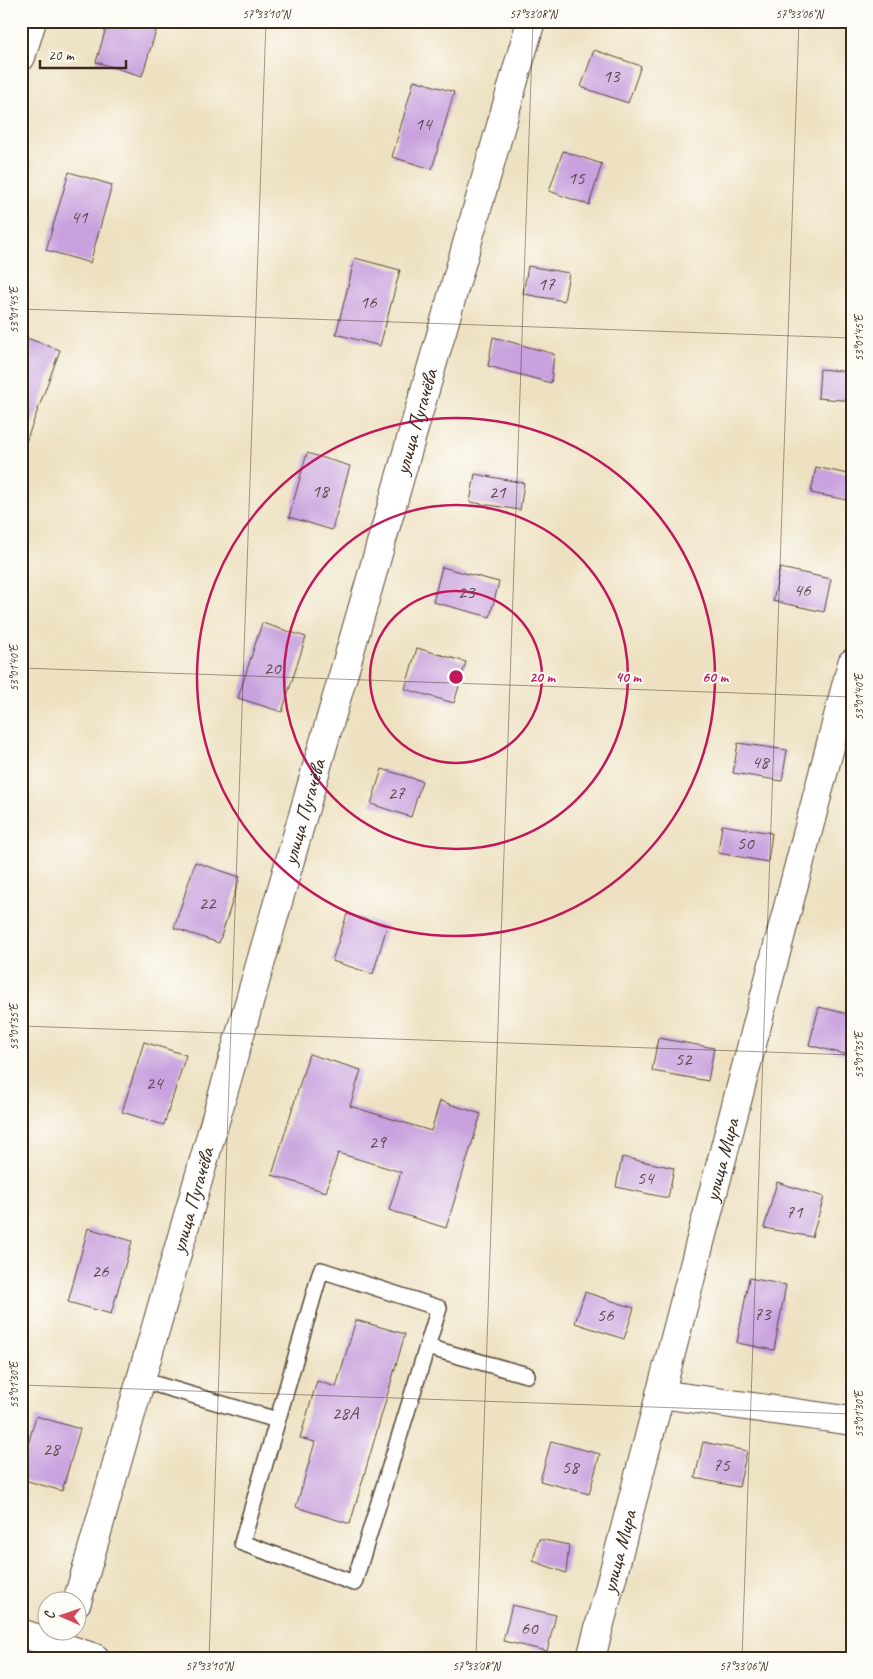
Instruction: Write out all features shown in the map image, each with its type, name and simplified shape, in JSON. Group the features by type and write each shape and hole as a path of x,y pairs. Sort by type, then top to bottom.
{"street":[{"path":"21,57 32,21"},
{"name":"улица Пугачёва","path":"80,1592 531,21"},
{"name":"улица Мира","path":"590,1658 851,670"},
{"path":"660,1394 852,1421"},
{"path":"21,1632 65,1645 95,1658"}],"lane":[{"path":"321,1270 440,1308 354,1583 242,1543 277,1420 321,1270"},
{"path":"427,1347 527,1375"},
{"path":"141,1380 277,1420"}],"building":[{"path":"108,21 159,21 142,76 96,62"},
{"path":"594,50 641,66 628,103 581,87"},
{"path":"414,80 454,92 432,169 392,157"},
{"path":"563,151 602,164 589,205 549,191"},
{"path":"69,172 112,185 90,263 46,250"},
{"path":"355,258 400,270 380,346 336,334"},
{"path":"528,266 569,273 564,301 523,294"},
{"path":"21,336 60,350 24,447 21,446"},
{"path":"493,337 554,354 551,383 488,366"},
{"path":"820,369 852,372 852,401 818,398"},
{"path":"307,453 350,466 332,530 289,517"},
{"path":"816,467 852,475 852,501 811,493"},
{"path":"475,474 524,483 520,510 470,502"},
{"path":"442,567 499,582 490,617 433,602"},
{"path":"780,568 831,579 824,612 773,601"},
{"path":"262,623 306,637 282,712 238,698"},
{"path":"417,648 466,662 454,703 405,689"},
{"path":"738,743 787,750 782,781 733,773"},
{"path":"382,769 422,781 411,817 371,804"},
{"path":"722,825 772,833 768,862 718,853"},
{"path":"195,862 240,877 219,943 174,928"},
{"path":"347,914 387,926 373,974 332,961"},
{"path":"819,1007 852,1015 852,1056 809,1045"},
{"path":"658,1038 714,1048 708,1081 652,1071"},
{"path":"144,1042 186,1055 164,1125 122,1112"},
{"path":"309,1054 361,1070 350,1106 431,1131 440,1101 481,1114 446,1228 389,1210 401,1172 338,1153 326,1192 272,1175"},
{"path":"622,1157 674,1168 668,1198 616,1187"},
{"path":"777,1182 824,1197 812,1237 764,1228"},
{"path":"88,1228 132,1241 111,1314 68,1302"},
{"path":"749,1278 786,1285 774,1350 737,1343"},
{"path":"585,1292 634,1308 624,1339 575,1323"},
{"path":"356,1320 405,1334 350,1524 296,1507 315,1442 300,1438 317,1381 336,1387"},
{"path":"36,1416 80,1429 62,1491 21,1479 21,1469"},
{"path":"551,1441 600,1454 589,1494 540,1481"},
{"path":"703,1442 747,1451 739,1487 695,1478"},
{"path":"539,1539 569,1545 566,1573 533,1561"},
{"path":"512,1605 556,1615 547,1651 503,1641"}]}
